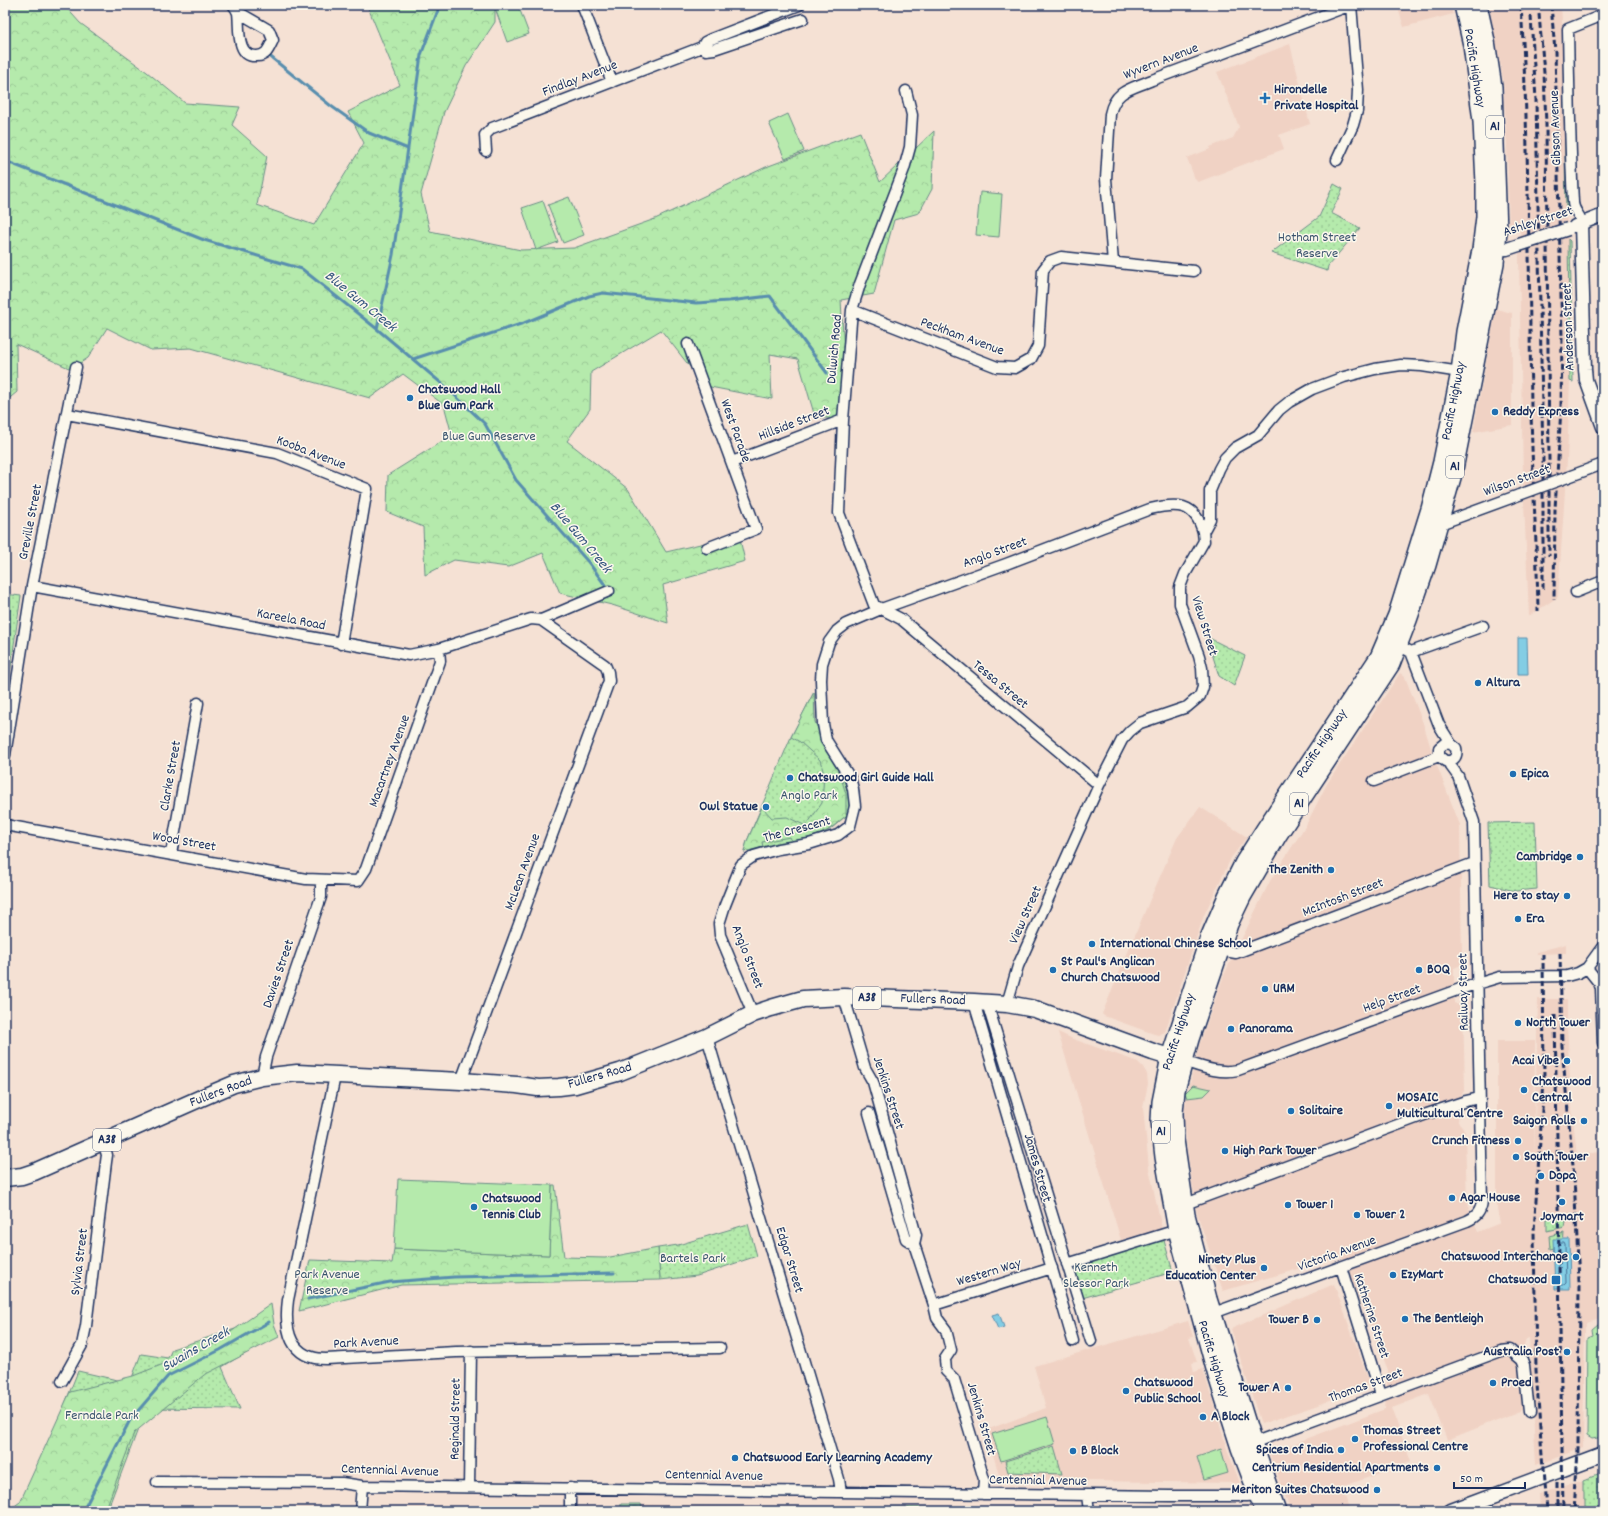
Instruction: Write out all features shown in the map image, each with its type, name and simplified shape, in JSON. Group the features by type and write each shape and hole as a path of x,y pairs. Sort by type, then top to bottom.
{"highway":[{"name":"Pacific Highway","path":"1176,1059 1235,910 1258,867 1391,664 1399,646 1440,524 1454,474 1489,250 1484,139 1472,45 1463,5"},
{"name":"Pacific Highway","path":"1277,1511 1264,1494 1246,1445 1206,1315 1177,1230 1178,1206 1174,1123 1176,1059 1209,938 1227,896 1244,862 1377,660 1399,646 1444,454 1460,372 1465,332 1489,250 1498,231 1493,87 1486,41 1478,5"},
{"name":"Pacific Highway","path":"1178,1206 1206,1315"},
{"name":"Pacific Highway","path":"1264,1494 1264,1511"}],"main road":[{"name":"Fullers Road","path":"5,1178 22,1176 34,1172 234,1084 262,1077 297,1073 460,1081 538,1088 575,1085 620,1072 707,1037 754,1014 803,999 844,997 1007,1004 1035,1009 1176,1059"},
{"path":"1451,1511 1603,1454"}],"street":[{"path":"582,5 612,82"},
{"name":"Findlay Avenue","path":"486,151 485,135 492,128 702,47 705,42 711,39 799,5"},
{"path":"1337,160 1357,111 1358,90 1351,5"},
{"name":"Wyvern Avenue","path":"1113,262 1106,180 1110,114 1116,97 1121,92 1351,5"},
{"path":"235,9 269,30 273,40 268,52 255,57 249,55 240,44 235,9"},
{"name":"Gibson Avenue","path":"1581,223 1581,218 1573,207 1568,29 1603,15"},
{"name":"Findlay Avenue","path":"702,47 706,50 714,49 803,19"},
{"name":"Dulwich Road","path":"882,609 874,605 839,513 843,420 852,310 860,284 904,169 910,147 912,115 906,91"},
{"name":"Ashley Street","path":"1489,250 1507,249 1568,229 1603,215"},
{"name":"Anderson Street","path":"1581,223 1586,380 1598,398 1603,426"},
{"name":"Peckham Avenue","path":"852,310 997,367 1016,368 1031,359 1038,346 1043,270 1050,261 1061,257 1194,271"},
{"name":"West Parade","path":"688,344 756,529 707,548"},
{"name":"View Street","path":"1007,1004 1018,966 1099,785 1122,740 1140,723 1153,717 1187,707 1200,696 1203,687 1202,668 1180,604 1180,587 1185,574 1204,541 1203,532 1210,519 1210,491 1225,458 1235,448 1258,435 1279,410 1289,402 1312,389 1344,377 1375,369 1401,365 1460,372"},
{"name":"Greville Street","path":"5,755 32,586 76,367"},
{"name":"Kooba Avenue","path":"67,414 277,453 367,490 341,644"},
{"name":"Hillside Street","path":"732,462 843,420"},
{"name":"Wilson Street","path":"1440,524 1603,464"},
{"name":"Anglo Street","path":"821,680 822,664 829,642 837,631 846,624 882,609 1150,509 1177,505 1190,509 1197,516 1203,532"},
{"path":"1576,592 1603,581"},
{"name":"Kareela Road","path":"32,586 341,644 409,655 439,649 531,619 541,620 609,591"},
{"name":"Tessa Street","path":"882,609 901,619 1099,785"},
{"name":"McLean Avenue","path":"460,1081 609,681 608,672 605,665 541,620"},
{"path":"1446,755 1445,743 1451,744 1439,725 1399,646 1484,626"},
{"name":"Macartney Avenue","path":"358,880 366,869 440,661 439,649"},
{"name":"The Crescent","path":"741,865 754,856 778,849 810,844 827,839 838,835 850,826 855,806 853,789 850,778 826,740 823,724 821,680"},
{"name":"Clarke Street","path":"171,854 198,703"},
{"path":"1439,725 1446,755"},
{"path":"1374,781 1446,755"},
{"name":"Railway Street","path":"1446,755 1458,776 1474,822 1482,1201 1480,1210"},
{"name":"Wood Street","path":"5,825 306,879 358,880"},
{"name":"McIntosh Street","path":"1220,950 1236,953 1474,863"},
{"name":"Anglo Street","path":"741,865 724,905 719,924 720,935 754,1014"},
{"name":"Davies Street","path":"262,1077 266,1056 321,897 321,880"},
{"path":"1603,946 1587,968 1599,983 1601,988 1603,1042"},
{"name":"Help Street","path":"1176,1059 1214,1071 1224,1072 1238,1070 1478,983 1500,977 1567,976 1578,973 1587,968"},
{"name":"Jenkins Street","path":"844,997 865,1068 873,1082 879,1103 916,1235 914,1244 937,1318 946,1330 951,1350 945,1359 946,1371 954,1379 984,1479 984,1494"},
{"name":"James Street","path":"981,1002 1091,1341"},
{"name":"James Street","path":"981,1002 1052,1268 1074,1341"},
{"name":"Edgar Street","path":"707,1037 839,1479 841,1492"},
{"name":"Park Avenue","path":"335,1076 288,1300 287,1322 290,1338 303,1354 315,1359 471,1352 720,1348"},
{"path":"1178,1206 1427,1114 1479,1098"},
{"name":"Jenkins Street","path":"869,1113 906,1239 914,1244"},
{"name":"Sylvia Street","path":"62,1381 82,1345 86,1326 107,1155 103,1142"},
{"name":"Victoria Avenue","path":"1206,1315 1341,1268 1467,1221 1474,1218 1480,1210"},
{"path":"1067,1264 1177,1230"},
{"name":"Western Way","path":"934,1305 1052,1268"},
{"name":"Katherine Street","path":"1341,1268 1382,1396"},
{"name":"Thomas Street","path":"1246,1445 1501,1351 1510,1350 1522,1360 1524,1365 1529,1412"},
{"name":"Reginald Street","path":"469,1487 471,1352"},
{"name":"Centennial Avenue","path":"157,1482 342,1483 362,1486 984,1494 1264,1494"},
{"path":"360,1511 362,1486"},
{"path":"570,1488 570,1511"},
{"path":"1087,1495 1089,1511"}],"shaded area":[{"path":"1397,5 1450,5 1453,14 1404,27"},
{"path":"1489,5 1561,5 1563,37 1566,215 1569,245 1570,381 1567,460 1558,597 1529,616 1523,480 1519,257 1520,232 1517,223 1509,226 1507,147 1503,79"},
{"name":"Hirondelle Private Hospital","path":"1290,44 1310,124 1279,135 1284,149 1198,182 1195,179 1187,158 1233,138 1239,127 1217,72"},
{"path":"1496,309 1512,313 1512,425 1473,432"},
{"path":"1400,673 1405,677 1460,825 1462,961 1459,966 1454,968 1454,1003 1463,1007 1465,1089 1460,1098 1458,1122 1465,1132 1467,1204 1478,1232 1500,1223 1497,1209 1497,1041 1535,1041 1534,1166 1538,999 1567,999 1571,1100 1577,1156 1603,1151 1603,1317 1585,1322 1583,1448 1536,1465 1529,1338 1526,1339 1519,1365 1522,1410 1447,1440 1429,1394 1392,1408 1411,1462 1342,1487 1350,1511 1291,1511 1269,1453 1385,1409 1388,1370 1342,1256 1223,1291 1197,1213 1184,1118 1186,1099 1200,1043 1224,975 1270,881 1306,825 1327,784"},
{"path":"1200,807 1247,837 1231,858 1204,915 1165,1032 1158,1035 1102,1014 1177,838"},
{"path":"1566,944 1566,953 1537,954 1537,952"},
{"path":"1058,1032 1073,1039 1138,1062 1147,1074 1148,1084 1143,1107 1149,1168 1162,1229 1121,1240"},
{"path":"1334,1284 1370,1384 1315,1406 1261,1424 1231,1329"},
{"name":"Chatswood Public School","path":"1188,1321 1193,1337 1189,1338 1197,1362 1192,1363 1194,1372 1203,1369 1227,1449 1240,1483 1007,1480 999,1475 986,1430 1046,1408 1034,1366"},
{"path":"1585,1479 1585,1511 1540,1511 1539,1495"},
{"path":"621,1504 801,1508 976,1508 976,1511 621,1511"}],"green space":[{"name":"Blue Gum Reserve","path":"5,5 64,5 80,23 147,72 185,103 240,107 232,125 267,156 257,205 314,225 364,143 348,112 400,85 367,5 495,5 495,22 466,66 444,112 421,194 430,231 521,250 574,248 655,219 766,167 860,132 880,182 934,131 932,189 919,213 894,220 874,294 841,300 848,420 815,417 798,359 770,354 772,399 705,386 661,330 591,372 590,409 567,441 628,489 666,552 739,535 745,561 663,585 668,623 612,605 560,593 543,553 508,567 454,560 425,575 423,527 387,512 388,475 452,435 444,405 403,374 370,398 191,348 151,350 107,328 88,358 71,369 16,344 17,392 5,402"},
{"path":"494,5 518,5 529,34 507,42"},
{"path":"1564,36 1568,215 1566,215"},
{"path":"788,114 804,151 785,159 769,123"},
{"name":"Hotham Street Reserve","path":"1334,184 1343,189 1331,213 1360,228 1328,266 1327,271 1271,253 1319,217"},
{"path":"980,192 1002,194 999,237 976,235"},
{"path":"569,197 584,235 563,243 548,205"},
{"path":"543,201 558,242 536,250 522,208"},
{"path":"1568,239 1570,241 1573,382 1570,381"},
{"path":"5,594 21,596 7,694 5,694"},
{"path":"1207,637 1245,656 1234,686 1219,676"},
{"name":"Anglo Park","path":"814,692 815,722 841,770 849,795 849,814 832,828 820,834 744,852 747,841 791,737"},
{"path":"814,692 815,722 834,764 839,771 846,794 846,813 849,814 827,831 818,835 792,841 790,837 762,842 763,847 744,852 747,841 762,807 772,818 787,817 806,826 822,803 824,774 820,760 800,742 791,737"},
{"path":"1535,822 1537,889 1515,891 1490,885 1488,823"},
{"path":"1193,1085 1211,1089 1204,1096 1187,1098 1185,1093"},
{"name":"Chatswood Tennis Club","path":"398,1179 552,1185 549,1255 394,1249"},
{"name":"Park Avenue Reserve","path":"552,1185 555,1185 564,1257 605,1258 658,1248 660,1280 401,1285 299,1311 310,1260 392,1263 394,1249 549,1255"},
{"path":"1561,1214 1566,1221 1565,1227 1547,1231 1547,1219"},
{"name":"Bartels Park","path":"748,1224 757,1256 697,1276 660,1280 658,1248 678,1245"},
{"path":"1564,1232 1563,1246 1550,1249 1549,1236"},
{"name":"Kenneth Slessor Park","path":"1163,1237 1173,1272 1082,1298 1072,1264"},
{"name":"Ferndale Park","path":"271,1304 274,1324 279,1337 204,1375 134,1433 105,1511 8,1511 20,1502 70,1392 133,1376 212,1345"},
{"name":"Ferndale Park","path":"270,1318 277,1334 222,1367 240,1409 146,1408 107,1511 38,1511 54,1431 78,1371 130,1383 141,1354 168,1358 172,1349"},
{"path":"1603,1322 1603,1437 1592,1439 1587,1436 1588,1338 1593,1336 1592,1329"},
{"path":"1047,1417 1055,1444 1001,1461 992,1434"},
{"path":"1054,1446 1062,1474 1008,1472 1005,1461"},
{"path":"1221,1449 1228,1473 1204,1480 1197,1457"},
{"path":"1603,1472 1603,1511 1585,1511 1585,1479"},
{"path":"621,1504 641,1504 643,1511 621,1511"},
{"path":"832,1507 976,1508 976,1511 830,1511"}],"water":[{"path":"1518,638 1527,638 1528,674 1518,674"},
{"path":"1553,1239 1569,1239 1570,1289 1555,1289"},
{"path":"999,1313 1004,1327 998,1329 992,1315"}],"waterway":[{"path":"377,329 393,255 421,55 440,5"},
{"path":"267,54 331,106 369,133 408,149"},
{"name":"Blue Gum Creek","path":"5,161 204,240 302,269 447,388 485,424 516,480 589,563 608,589"},
{"path":"413,359 524,323 589,296 603,293 696,303 770,296 827,373"},
{"path":"308,1299 390,1282 454,1277 614,1273"},
{"name":"Swains Creek","path":"83,1511 130,1420 168,1376 220,1350 269,1322"}],"railway":[{"path":"1521,5 1527,156 1532,432 1538,611"},
{"path":"1551,5 1555,51 1562,337 1561,408 1555,509 1554,599"},
{"path":"1539,14 1544,73 1546,125 1549,556"},
{"path":"1531,16 1536,100 1543,461 1543,591"},
{"path":"1560,953 1562,1047 1574,1177 1579,1282 1578,1450 1574,1511"},
{"path":"1543,954 1544,1080 1534,1231 1536,1370 1546,1511"},
{"path":"1555,1015 1563,1511"},
{"path":"1557,1483 1557,1511"}],"place":[{"name":"Hirondelle Private Hospital","path":"1265,98"},
{"name":"Chatswood Hall Blue Gum Park","path":"410,398"},
{"name":"Reddy Express","path":"1495,412"},
{"name":"Altura","path":"1478,683"},
{"name":"Epica","path":"1513,774"},
{"name":"Chatswood Girl Guide Hall","path":"790,778"},
{"name":"Owl Statue","path":"766,807"},
{"name":"Cambridge","path":"1580,857"},
{"name":"The Zenith","path":"1331,870"},
{"name":"Here to stay","path":"1567,896"},
{"name":"Era","path":"1518,919"},
{"name":"International Chinese School","path":"1092,944"},
{"name":"St Paul's Anglican Church Chatswood","path":"1053,970"},
{"name":"BOQ","path":"1419,970"},
{"name":"URM","path":"1265,989"},
{"name":"North Tower","path":"1518,1023"},
{"name":"Panorama","path":"1231,1029"},
{"name":"Acai Vibe","path":"1567,1061"},
{"name":"Chatswood Central","path":"1524,1090"},
{"name":"MOSAIC Multicultural Centre","path":"1389,1106"},
{"name":"Solitaire","path":"1291,1111"},
{"name":"Saigon Rolls","path":"1584,1121"},
{"name":"Crunch Fitness","path":"1518,1141"},
{"name":"High Park Tower","path":"1225,1151"},
{"name":"South Tower","path":"1516,1157"},
{"name":"Dopa","path":"1541,1176"},
{"name":"Agar House","path":"1452,1198"},
{"name":"Joymart","path":"1562,1202"},
{"name":"Tower 1","path":"1288,1205"},
{"name":"Chatswood Tennis Club","path":"474,1207"},
{"name":"Tower 2","path":"1357,1215"},
{"name":"Chatswood Interchange","path":"1576,1257"},
{"name":"Ninety Plus Education Center","path":"1264,1268"},
{"name":"EzyMart","path":"1393,1275"},
{"name":"Chatswood","path":"1556,1280"},
{"name":"The Bentleigh","path":"1405,1319"},
{"name":"Tower B","path":"1317,1320"},
{"name":"Australia Post","path":"1567,1352"},
{"name":"Proed","path":"1493,1383"},
{"name":"Tower A","path":"1288,1388"},
{"name":"Chatswood Public School","path":"1126,1391"},
{"name":"A Block","path":"1203,1417"},
{"name":"Thomas Street Professional Centre","path":"1355,1439"},
{"name":"Spices of India","path":"1341,1450"},
{"name":"B Block","path":"1073,1451"},
{"name":"Chatswood Early Learning Academy","path":"735,1458"},
{"name":"Centrium Residential Apartments","path":"1437,1468"},
{"name":"Meriton Suites Chatswood","path":"1377,1490"}]}
